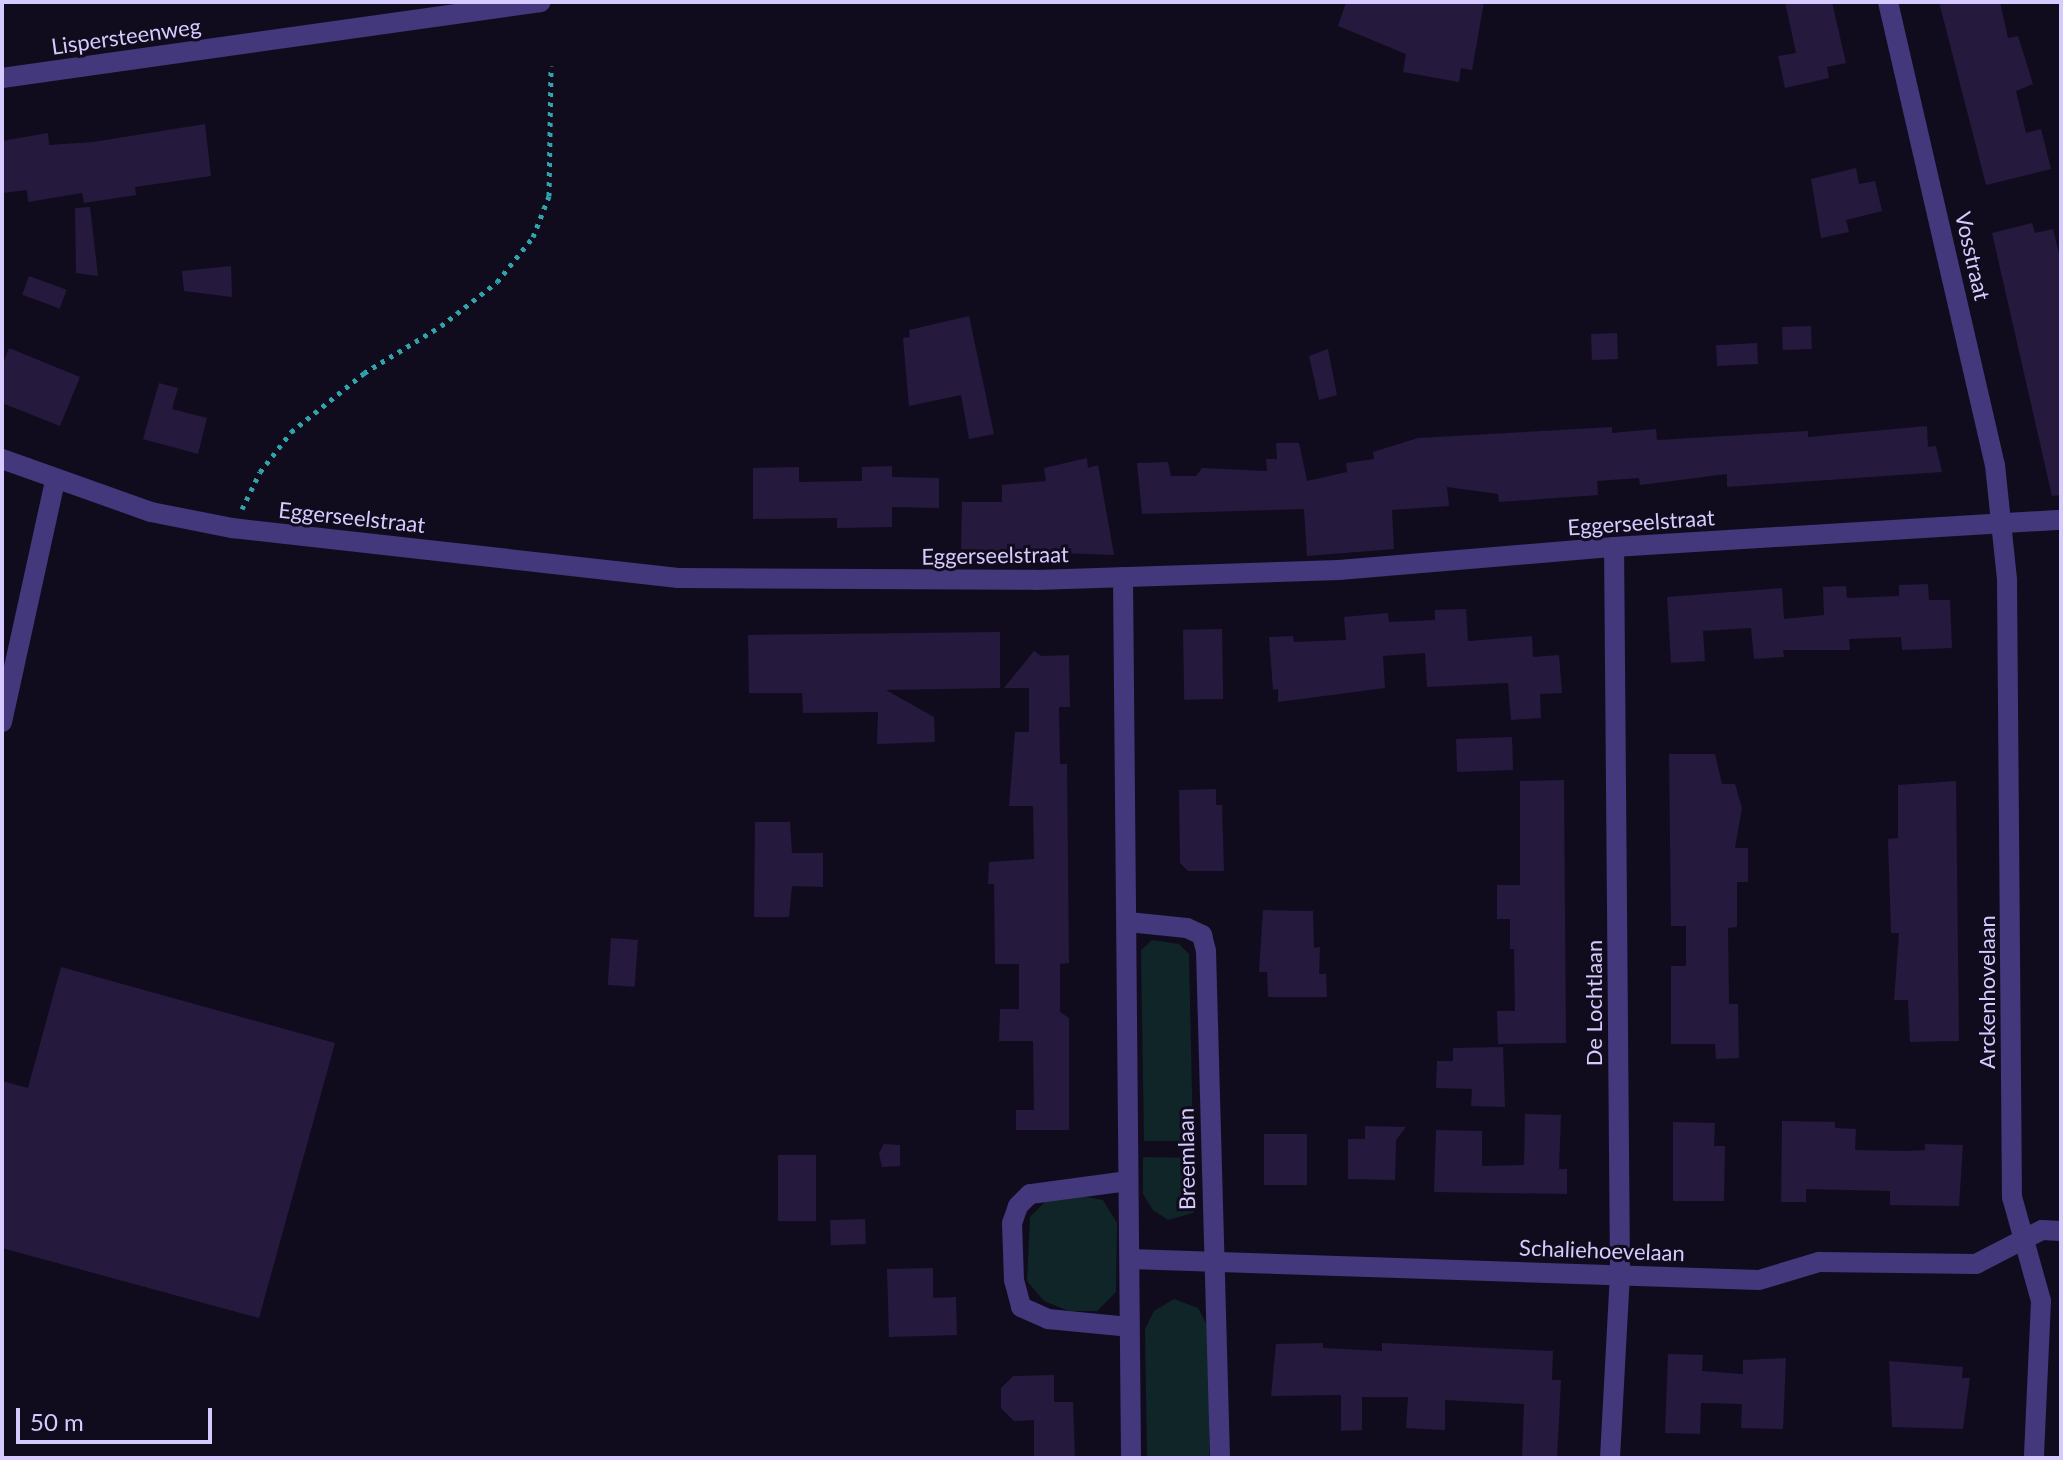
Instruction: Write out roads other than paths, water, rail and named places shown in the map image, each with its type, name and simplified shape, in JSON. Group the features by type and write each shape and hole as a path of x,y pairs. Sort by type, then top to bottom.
{"street":[{"name":"Lispersteenweg","path":"2,78 541,2"},
{"name":"Vosstraat","path":"1888,2 1995,465 2001,522"},
{"name":"Eggerseelstraat","path":"2,459 151,512 232,528 678,578 1123,577 1339,570 1614,547 2061,520"},
{"path":"2,722 55,480"},
{"name":"Arckenhovelaan","path":"2001,522 2007,580 2012,1197 2041,1301 2034,1458"},
{"name":"De Lochtlaan","path":"1610,1458 1620,1273 1614,547"},
{"path":"1123,577 1131,1458"},
{"name":"Breemlaan","path":"1128,922 1187,928 1202,935 1206,951 1220,1458"},
{"path":"1128,1181 1057,1186 1030,1194 1018,1206 1012,1223 1014,1280 1021,1307 1048,1319 1129,1327"},
{"name":"Schaliehoevelaan","path":"1130,1259 1759,1280 1819,1262 1976,1264 2042,1230 2061,1231"}]}
